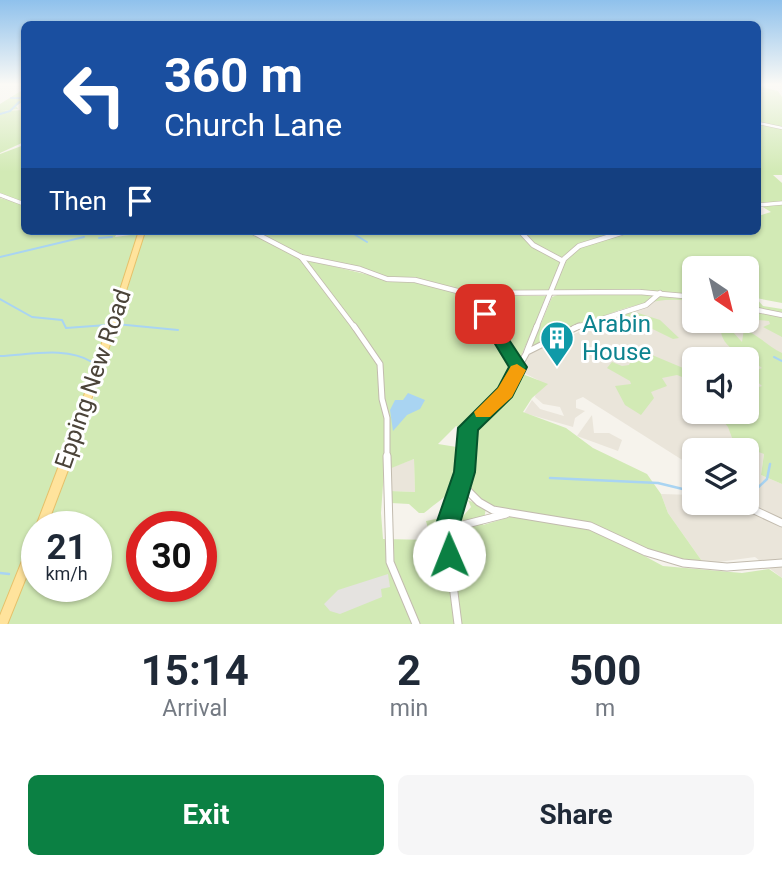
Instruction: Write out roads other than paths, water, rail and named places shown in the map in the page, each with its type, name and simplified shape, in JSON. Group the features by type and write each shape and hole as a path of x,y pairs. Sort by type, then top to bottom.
{"main road":[{"name":"Epping New Road","path":"47,511 82,420 141,235"},
{"path":"2,624 21,577"}],"street":[{"path":"761,124 782,128"},
{"path":"0,195 21,203"},
{"path":"761,205 782,203"},
{"path":"259,235 301,257 360,269 387,279 415,280 453,291 682,296"},
{"path":"524,235 533,245 563,261"},
{"path":"458,624 446,530 461,484 468,428 505,392 527,352 563,261 579,246 614,235"},
{"path":"301,257 325,284 380,364 382,399 387,418 390,562 416,624"},
{"path":"474,293 518,367"},
{"path":"527,352 568,330 649,304 660,293"},
{"path":"760,311 782,315"},
{"path":"461,484 479,502 507,514 590,526 646,552 684,563 727,567 782,563"},
{"path":"759,512 781,522"},
{"path":"446,530 507,514"}],"water":[{"path":"408,393 425,400 420,409 407,415 393,431 390,410 395,400 403,400"}],"waterway":[{"path":"356,235 367,242"},
{"path":"0,257 84,237"},
{"path":"99,238 112,237"},
{"path":"0,299 32,317 62,320 66,328 107,325"},
{"path":"116,324 178,330"},
{"path":"0,356 59,353 71,354 92,362"},
{"path":"774,357 782,361"},
{"path":"759,487 767,479 770,464"},
{"path":"550,478 658,483 682,489"},
{"path":"0,573 9,574"}],"place":[{"name":"Arabin House","path":"557,368"}]}
